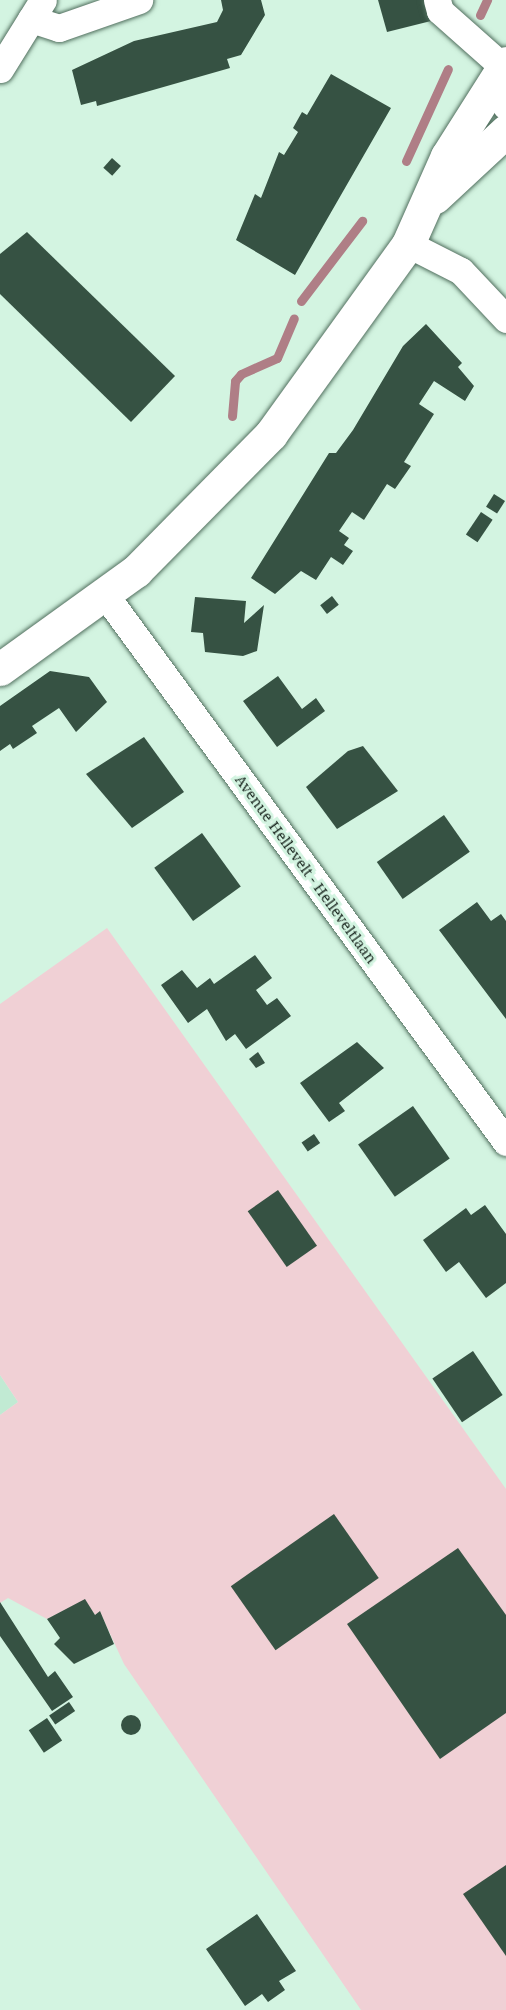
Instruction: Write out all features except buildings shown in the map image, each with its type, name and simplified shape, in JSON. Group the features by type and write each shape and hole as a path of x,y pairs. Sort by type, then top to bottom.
{"main road":[{"path":"0,669 106,596 184,528 271,434 408,244 430,202 447,156 502,79"},
{"path":"430,202 506,131"}],"street":[{"path":"0,69 37,10 58,28 138,0"},
{"path":"437,0 440,10 502,79"},
{"path":"408,244 461,272 506,319"},
{"name":"Avenue Hellevelt - Helleveltlaan","path":"106,596 506,1142"}],"shaded area":[{"path":"107,928 506,1489 506,2010 361,2010 124,1664 100,1612 95,1615 85,1600 47,1619 8,1598 0,1603 0,1415 18,1402 0,1375 0,1004"},
{"path":"0,1375 18,1402 0,1415"}],"waterway":[{"path":"480,15 487,0"},
{"path":"406,161 448,69"},
{"path":"301,301 362,221"},
{"path":"232,416 235,381 241,374 277,358 294,318"}]}
